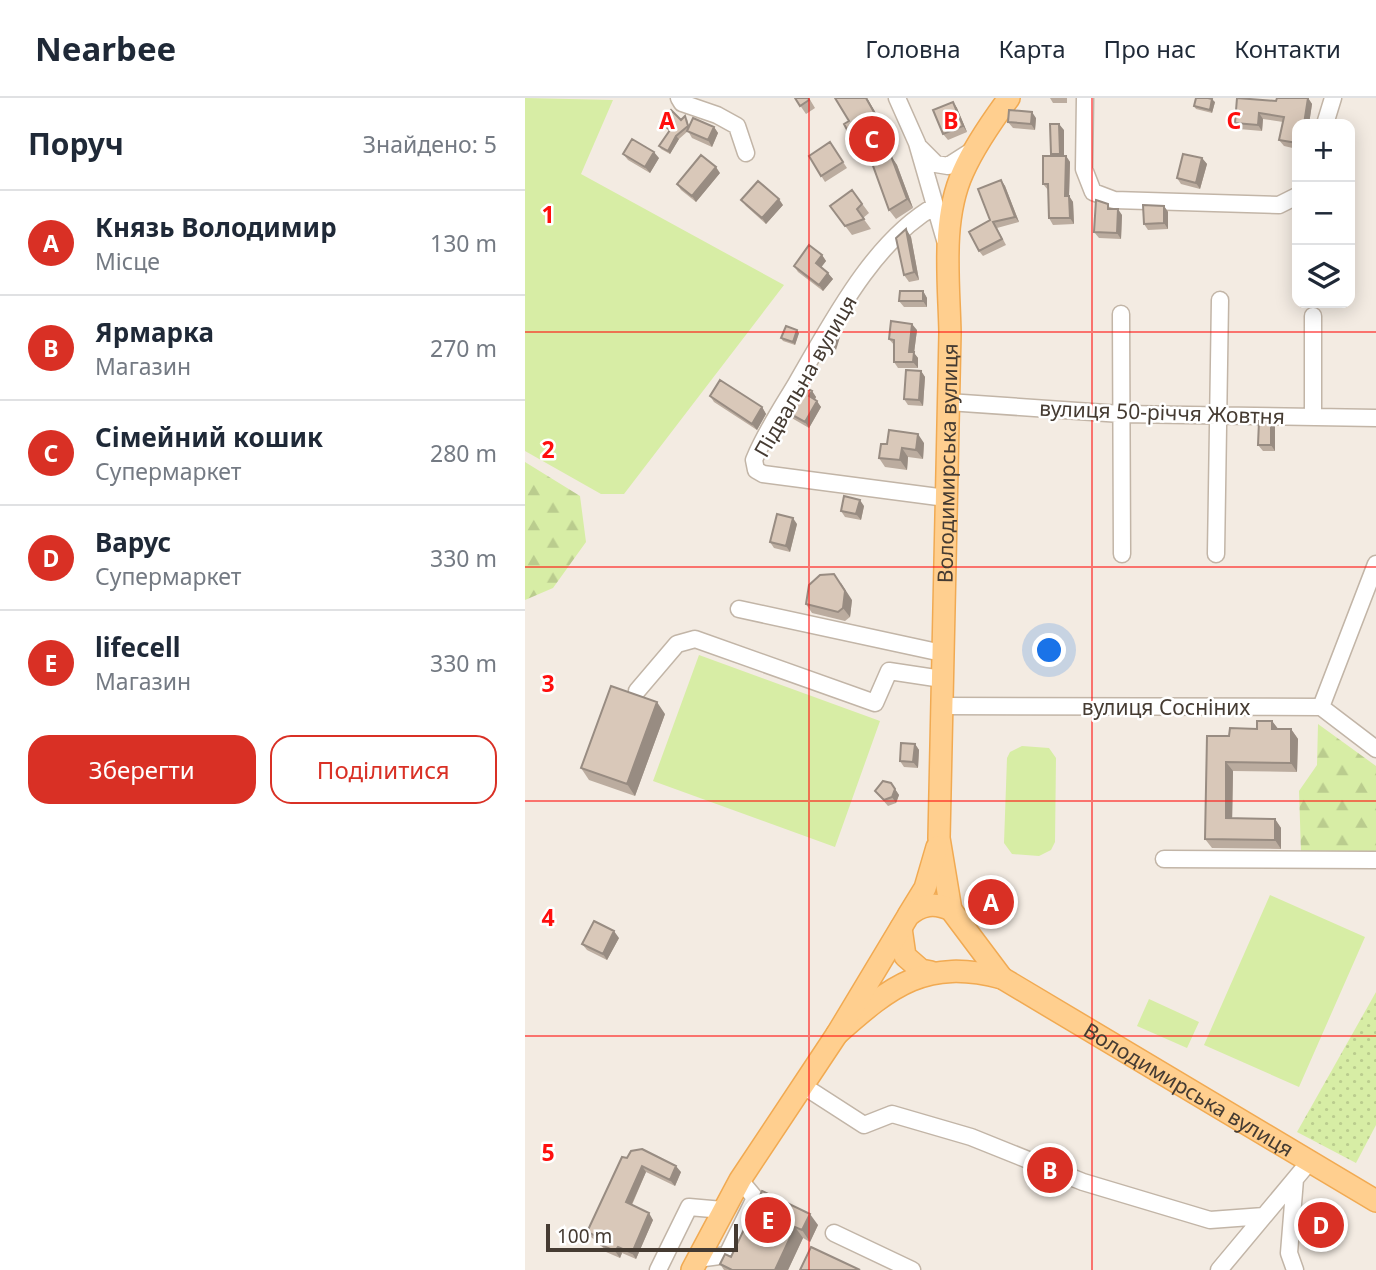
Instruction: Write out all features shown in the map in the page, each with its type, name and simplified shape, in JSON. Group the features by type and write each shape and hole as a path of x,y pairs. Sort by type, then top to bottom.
{"main road":[{"path":"948,253 952,209 962,173 1009,98"},
{"name":"Володимирська вулиця","path":"948,253 948,402 939,838 951,910"},
{"name":"Володимирська вулиця","path":"837,1034 925,887 939,838"},
{"path":"924,906 942,906 951,910 1002,978 982,972 921,970 905,956 904,922 924,906"},
{"path":"695,1265 740,1180 837,1034 892,991 959,960 966,941 965,930"},
{"name":"Володимирська вулиця","path":"1002,978 1303,1169 1376,1201"}],"street":[{"path":"679,98 682,103 717,115 737,126 745,153"},
{"name":"Володимирська вулиця","path":"897,98 917,143 948,253"},
{"path":"1085,98 1084,169 1093,192 1114,200 1279,205 1292,198"},
{"path":"1327,119 1333,98"},
{"path":"917,143 936,164 948,166 960,162 975,149"},
{"name":"Підвальна вулиця","path":"935,206 909,226 872,264 829,327 754,460 756,470 763,474 946,498"},
{"path":"1216,554 1220,300"},
{"path":"1121,314 1122,554"},
{"path":"1313,316 1313,415"},
{"name":"вулиця 50-річчя Жовтня","path":"948,402 1121,414 1376,418"},
{"path":"1376,564 1321,707 1376,749"},
{"path":"739,609 942,653"},
{"path":"637,691 677,644 695,639 875,703 889,671 942,679"},
{"name":"вулиця Сосніних","path":"941,706 1321,707"},
{"path":"1164,859 1376,860"},
{"path":"802,1085 864,1125 892,1114 971,1137 1083,1182 1210,1220 1264,1216"},
{"path":"1219,1270 1303,1169"},
{"path":"1295,1270 1289,1253 1303,1169"},
{"path":"695,1265 727,1255 755,1198 740,1180"},
{"path":"658,1270 689,1208 723,1210"},
{"path":"834,1233 892,1266 912,1270"}],"green space":[{"path":"525,98 613,100 581,174 784,285 624,494 601,494 525,451"},
{"path":"525,462 580,496 586,542 553,588 525,600"},
{"path":"699,655 880,721 835,847 653,781"},
{"path":"1318,724 1376,766 1376,854 1301,852 1299,791 1317,765"},
{"path":"1022,746 1049,748 1056,758 1055,842 1051,850 1039,856 1012,854 1004,843 1007,758 1010,752"},
{"path":"1270,895 1365,937 1299,1087 1204,1045"},
{"path":"1376,992 1376,1125 1356,1163 1297,1132"},
{"path":"1149,999 1199,1022 1187,1048 1137,1026"}],"building":[{"path":"795,98 808,98 809,100 800,106"},
{"path":"835,98 866,98 888,137 859,152 844,124 849,121"},
{"path":"1196,98 1212,99 1210,110 1194,106"},
{"path":"1237,98 1276,101 1277,98 1308,98 1305,119 1292,119 1292,142 1279,140 1284,117 1259,113 1258,125 1235,123"},
{"path":"953,102 963,126 943,134 933,110"},
{"path":"671,110 681,120 685,116 688,126 676,136 668,151 659,146 670,130 660,122"},
{"path":"1009,110 1032,112 1031,124 1008,122"},
{"path":"693,118 714,127 708,140 687,131"},
{"path":"1050,124 1059,124 1060,154 1051,154"},
{"path":"632,139 654,152 645,167 623,154"},
{"path":"830,142 843,162 821,176 809,156"},
{"path":"1183,154 1202,158 1196,183 1177,178"},
{"path":"701,155 716,167 692,196 677,184"},
{"path":"891,156 907,199 889,210 872,163"},
{"path":"1043,156 1066,156 1065,196 1069,196 1070,218 1049,218 1048,184 1043,184"},
{"path":"1001,180 1015,217 993,222 1002,239 979,251 969,232 990,220 978,189"},
{"path":"758,181 779,199 762,218 741,200"},
{"path":"852,190 862,204 857,209 864,219 845,226 830,206"},
{"path":"1096,200 1108,204 1108,209 1118,209 1117,233 1094,232"},
{"path":"1143,205 1164,206 1164,223 1144,224"},
{"path":"906,229 914,272 904,275 896,238"},
{"path":"809,245 822,255 816,263 828,273 819,285 794,266"},
{"path":"900,291 923,291 923,301 899,301"},
{"path":"891,321 912,324 909,352 914,352 913,362 894,362 894,340 889,339"},
{"path":"786,326 797,330 793,342 781,338"},
{"path":"834,333 838,334 834,347 827,344"},
{"path":"906,370 921,371 919,400 904,399"},
{"path":"720,380 762,407 752,424 710,396"},
{"path":"800,385 812,391 809,396 817,401 805,422 785,411"},
{"path":"1259,421 1271,421 1271,445 1258,445"},
{"path":"889,430 918,434 916,450 902,448 900,460 879,458 881,444 887,444"},
{"path":"844,496 860,500 856,514 841,511"},
{"path":"777,514 793,518 786,546 770,542"},
{"path":"834,574 845,591 843,608 838,612 806,604 809,585 820,575"},
{"path":"611,686 657,702 627,784 581,768"},
{"path":"1257,721 1272,721 1272,729 1291,729 1291,763 1226,762 1226,818 1275,819 1275,840 1205,839 1207,736 1229,736 1230,728 1257,729"},
{"path":"901,743 915,744 913,762 900,761"},
{"path":"883,781 891,783 895,789 892,797 884,800 875,791"},
{"path":"594,921 614,931 603,954 582,944"},
{"path":"642,1149 676,1166 670,1180 642,1166 626,1202 649,1213 632,1253 618,1247 615,1251 601,1245 603,1239 587,1232 622,1157 627,1158 631,1151"},
{"path":"762,1191 810,1214 802,1230 795,1227 775,1270 732,1270 720,1264 725,1254 731,1257"},
{"path":"811,1247 860,1270 800,1270"}],"place":[{"name":"Сімейний кошик","path":"872,139"},
{"name":"Князь Володимир","path":"991,902"},
{"name":"Ярмарка","path":"1050,1170"},
{"name":"lifecell","path":"768,1220"},
{"name":"Варус","path":"1321,1225"}]}
